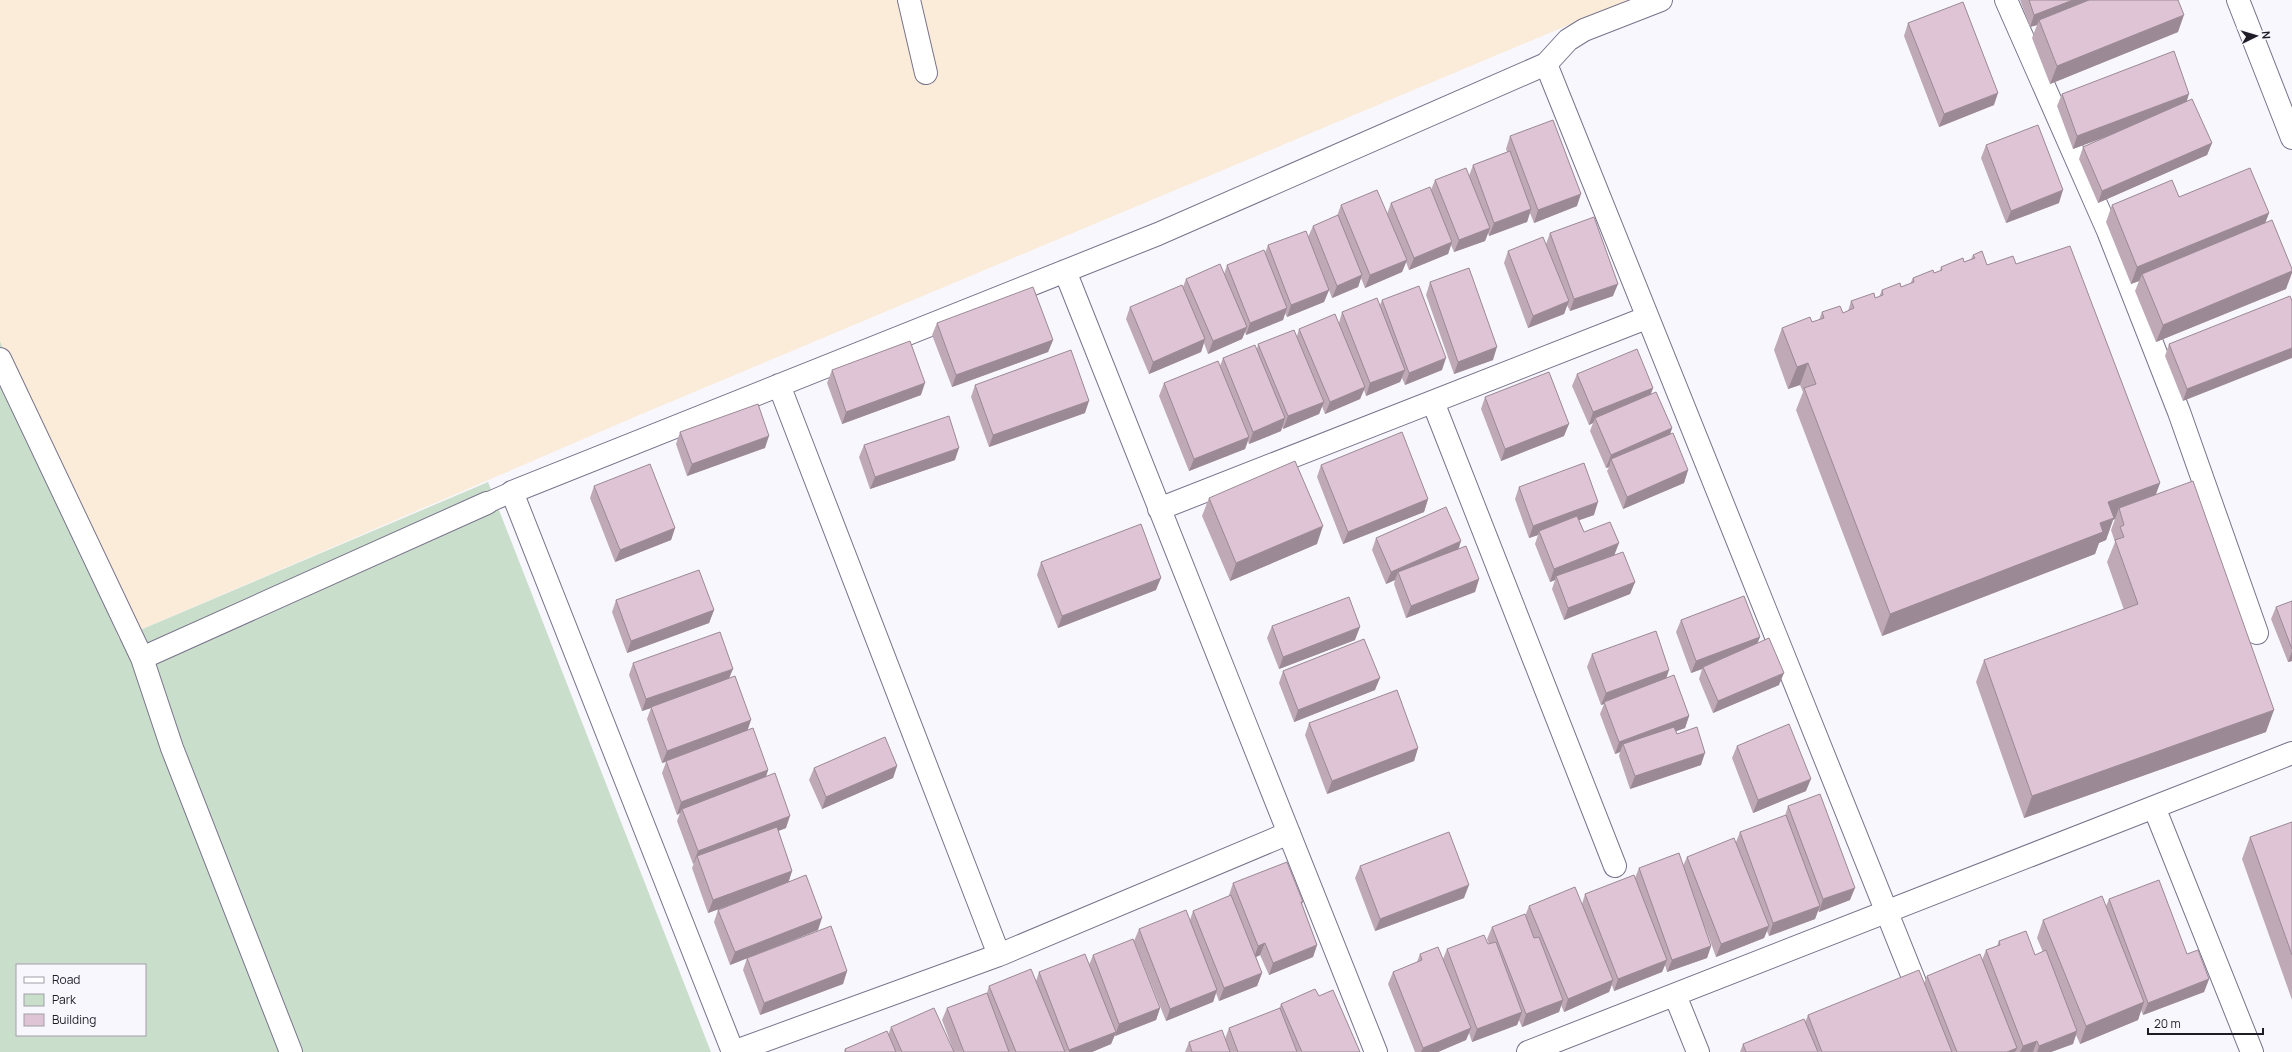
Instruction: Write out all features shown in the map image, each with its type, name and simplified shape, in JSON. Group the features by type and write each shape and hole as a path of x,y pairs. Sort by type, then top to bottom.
{"street":[{"path":"909,0 926,73"},
{"path":"1289,832 999,955 733,1052 512,492 1158,234 1546,64 1568,40 1584,30 1661,0"},
{"path":"2006,0 2108,230 2178,412 2257,634"},
{"path":"2238,0 2292,138"},
{"path":"1546,64 1646,318 1943,1052"},
{"path":"1065,271 1376,1052"},
{"path":"1159,509 1646,318"},
{"path":"0,359 142,658 172,748 291,1052"},
{"path":"779,385 999,955"},
{"path":"1433,402 1615,866"},
{"path":"142,658 487,503"},
{"path":"1528,1052 2292,753"},
{"path":"2154,808 2252,1052"},
{"path":"1676,994 1698,1052"}],"lane":[{"path":"487,503 512,492"}],"shaded area":[{"path":"0,0 1628,0 644,413 119,639 0,341"}],"green space":[{"path":"0,341 119,639 488,482 711,1052 0,1052"}],"building":[{"path":"2029,0 2073,0 2034,15"},
{"path":"2089,0 2178,0 2184,15 2057,66 2039,20"},
{"path":"1963,2 1998,93 1944,114 1908,23"},
{"path":"2174,51 2189,94 2077,136 2062,94"},
{"path":"2192,99 2212,143 2102,191 2083,147"},
{"path":"1553,120 1581,194 1538,210 1510,136"},
{"path":"2038,125 2063,190 2011,211 1986,145"},
{"path":"1510,151 1531,209 1494,223 1473,165"},
{"path":"1466,168 1490,228 1459,240 1435,180"},
{"path":"2250,168 2269,213 2137,267 2112,205 2172,180 2179,197"},
{"path":"1430,187 1452,242 1414,258 1391,203"},
{"path":"1377,190 1407,260 1370,275 1341,205"},
{"path":"1338,215 1362,275 1337,286 1313,226"},
{"path":"1594,217 1618,284 1574,299 1550,233"},
{"path":"2272,220 2292,271 2163,325 2142,274"},
{"path":"1306,231 1329,290 1291,305 1268,245"},
{"path":"1543,237 1569,301 1533,316 1508,251"},
{"path":"2070,246 2160,483 2108,502 2114,518 2100,523 2103,532 1890,614 1804,388 1816,384 1808,363 1797,367 1782,328 1810,317 1812,322 1824,318 1822,312 1840,306 1843,313 1854,308 1851,301 1874,293 1875,298 1883,295 1882,290 1900,283 1901,287 1914,282 1913,278 1933,270 1934,273 1942,270 1941,267 1963,258 1964,262 1975,258 1973,255 1982,251 1987,265 2013,256 2016,264"},
{"path":"1264,250 1287,308 1250,323 1227,265"},
{"path":"1220,264 1247,327 1213,341 1186,279"},
{"path":"1469,268 1497,347 1458,362 1430,282"},
{"path":"1182,285 1205,339 1153,362 1130,307"},
{"path":"1419,286 1446,358 1409,373 1382,300"},
{"path":"1033,287 1053,340 956,375 937,323"},
{"path":"2290,296 2292,301 2292,348 2187,389 2169,344"},
{"path":"1377,298 1405,370 1370,383 1342,312"},
{"path":"1335,314 1365,387 1330,402 1299,329"},
{"path":"1294,330 1324,402 1288,416 1258,344"},
{"path":"910,341 925,383 846,412 832,370"},
{"path":"1255,345 1285,418 1253,432 1223,358"},
{"path":"1637,349 1653,388 1593,412 1577,374"},
{"path":"1071,350 1089,401 993,435 975,385"},
{"path":"1218,361 1249,437 1194,459 1164,383"},
{"path":"1549,372 1569,424 1505,449 1485,397"},
{"path":"1656,392 1672,428 1611,455 1595,418"},
{"path":"758,404 769,436 692,464 680,432"},
{"path":"949,416 959,448 875,477 864,445"},
{"path":"1402,432 1428,499 1348,532 1321,465"},
{"path":"1673,433 1688,470 1627,497 1611,459"},
{"path":"1295,461 1323,526 1236,563 1209,498"},
{"path":"1584,463 1598,502 1533,526 1519,487"},
{"path":"650,464 675,528 620,550 594,486"},
{"path":"2193,481 2274,710 2032,796 1984,660 2138,604 2115,540 2124,537 2120,527 2124,525 2119,508"},
{"path":"1446,507 1461,541 1391,572 1376,538"},
{"path":"1577,516 1584,532 1610,522 1619,543 1554,569 1539,531"},
{"path":"1141,524 1161,578 1062,616 1041,562"},
{"path":"1466,546 1479,579 1411,606 1398,572"},
{"path":"1623,552 1635,582 1568,608 1556,576"},
{"path":"699,570 714,610 631,641 616,600"},
{"path":"1744,596 1760,637 1696,661 1681,620"},
{"path":"1349,597 1360,627 1283,657 1272,626"},
{"path":"2292,601 2292,649 2276,607"},
{"path":"1656,631 1669,670 1606,693 1592,654"},
{"path":"720,632 733,669 646,699 633,663"},
{"path":"1769,638 1784,673 1718,701 1703,667"},
{"path":"1364,639 1380,678 1298,710 1283,671"},
{"path":"1674,675 1689,716 1619,742 1604,702"},
{"path":"735,676 751,720 667,751 651,707"},
{"path":"1397,690 1418,748 1332,781 1309,723"},
{"path":"1789,724 1811,779 1758,800 1737,746"},
{"path":"1674,727 1677,734 1697,727 1705,753 1635,776 1623,744"},
{"path":"753,728 768,770 681,802 666,761"},
{"path":"885,737 897,766 826,797 814,768"},
{"path":"775,773 790,816 698,851 682,809"},
{"path":"1820,794 1855,888 1823,899 1788,806"},
{"path":"1786,815 1820,906 1773,923 1740,832"},
{"path":"2292,822 2292,955 2250,837"},
{"path":"777,827 792,871 713,900 697,856"},
{"path":"1449,832 1469,885 1380,919 1360,866"},
{"path":"1734,838 1769,926 1721,944 1687,857"},
{"path":"1679,853 1711,946 1672,960 1639,868"},
{"path":"1287,862 1303,902 1301,902 1317,945 1273,963 1265,943 1258,946 1233,883"},
{"path":"806,875 822,918 735,952 718,910"},
{"path":"1634,875 1667,960 1618,979 1585,894"},
{"path":"2159,880 2187,954 2198,950 2209,979 2148,1003 2109,899"},
{"path":"1575,887 1613,980 1568,999 1529,906"},
{"path":"1231,895 1262,973 1224,988 1193,911"},
{"path":"2102,896 2144,1002 2086,1026 2043,920"},
{"path":"1186,910 1217,990 1170,1009 1139,929"},
{"path":"1525,914 1534,938 1539,937 1563,1000 1526,1014 1492,927"},
{"path":"831,926 847,971 764,1003 747,958"},
{"path":"2026,931 2035,955 2046,950 2077,1031 2039,1046 2037,1041 2023,1046 1986,950 2000,945 1999,941"},
{"path":"1484,935 1488,944 1496,942 1522,1012 1477,1029 1447,949"},
{"path":"1133,939 1160,1008 1119,1024 1093,955"},
{"path":"1438,947 1471,1028 1423,1048 1393,972 1422,960 1420,954"},
{"path":"1085,954 1116,1032 1069,1050 1039,972"},
{"path":"1980,954 2017,1048 2007,1052 1957,1052 1927,976"},
{"path":"1031,969 1065,1052 1016,1052 989,986"},
{"path":"1919,970 1952,1052 1822,1052 1808,1015"},
{"path":"1315,989 1319,996 1333,990 1360,1052 1302,1052 1281,1004"},
{"path":"987,993 1009,1052 964,1052 947,1008"},
{"path":"934,1008 954,1052 902,1052 891,1027"},
{"path":"1280,1008 1297,1052 1238,1052 1229,1028"},
{"path":"1804,1019 1818,1052 1746,1052 1743,1044"},
{"path":"1222,1030 1230,1052 1192,1052 1189,1042"},
{"path":"887,1031 896,1052 846,1052 845,1049"}]}
